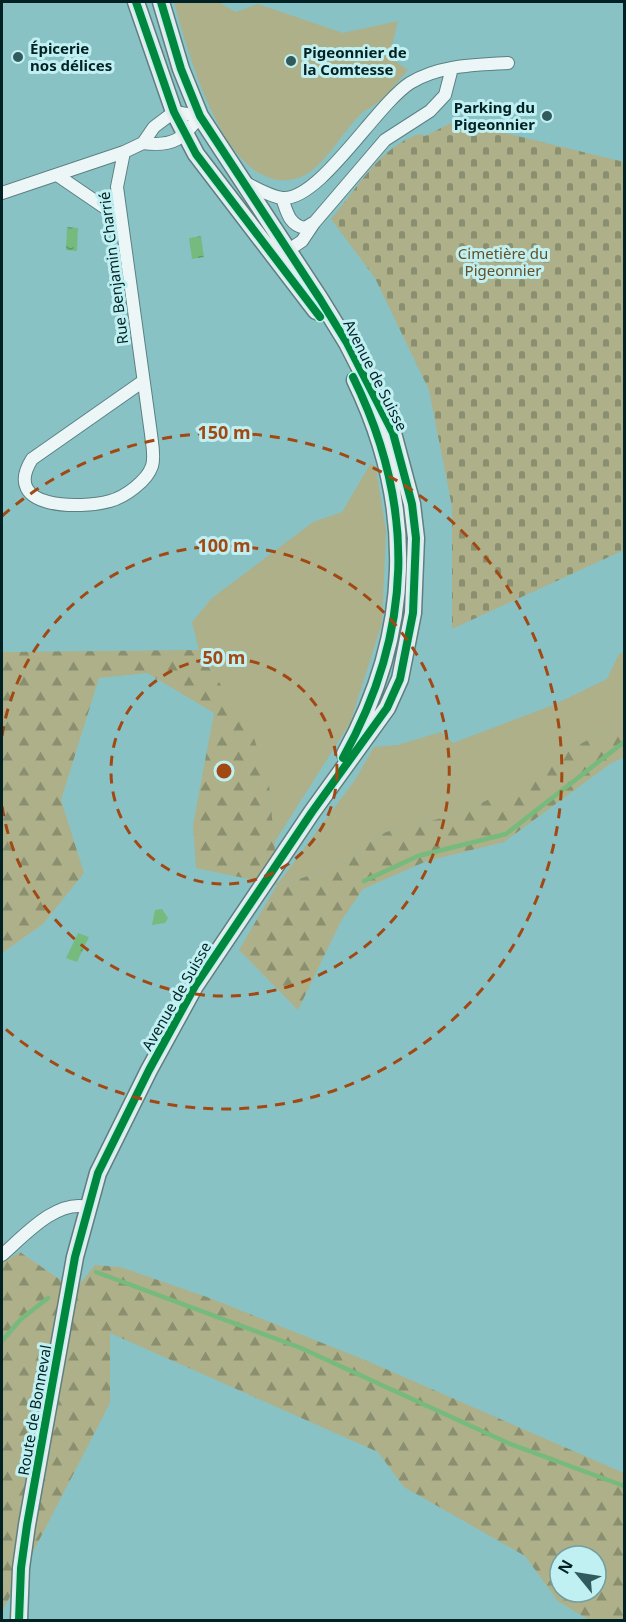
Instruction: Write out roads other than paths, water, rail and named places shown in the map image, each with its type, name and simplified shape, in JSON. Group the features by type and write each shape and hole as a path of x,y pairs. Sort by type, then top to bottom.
{"street":[{"name":"Avenue de Suisse","path":"136,2 174,112 186,135 209,174 283,254"},
{"name":"Avenue de Suisse","path":"87,1207 115,1136 195,986 312,812 368,709 387,654 398,596 400,543 387,469 360,390 338,347 243,181 200,116 181,69 161,2"},
{"path":"243,181 282,198 299,196 316,184 363,130 408,85 428,74 452,68 508,63"},
{"path":"283,254 302,241 314,223 385,140 430,111 446,95 452,68"},
{"path":"2,193 124,152 143,142 154,127 174,112 200,116 186,135 173,143 143,142"},
{"name":"Rue Benjamin Charrié","path":"124,152 117,187 153,465 142,480 122,496 104,502 43,503 27,495 23,489 23,474 33,459 142,382"},
{"path":"57,175 120,218"},
{"path":"282,198 290,221 297,227 305,228 314,223"},
{"path":"2,1255 56,1212 71,1205 87,1207"},
{"name":"Route de Bonneval","path":"19,1620 21,1568 27,1525 75,1257 87,1207"}],"water":[{"path":"67,227 78,228 77,251 66,250"},
{"path":"201,236 204,257 192,259 189,238"},
{"path":"162,909 168,918 165,923 152,925 155,910"},
{"path":"78,933 89,937 77,962 66,958"}],"waterway":[{"path":"364,881 418,856 506,834 624,742"},
{"path":"96,1272 301,1348 508,1443 624,1486"},
{"path":"2,1341 21,1319 48,1298"}],"place":[{"name":"Épicerie nos délices","path":"18,57"},
{"name":"Pigeonnier de la Comtesse","path":"291,61"},
{"name":"Parking du Pigeonnier","path":"547,116"}],"park label":[{"name":"Cimetière du Pigeonnier","path":"503,262"}]}
